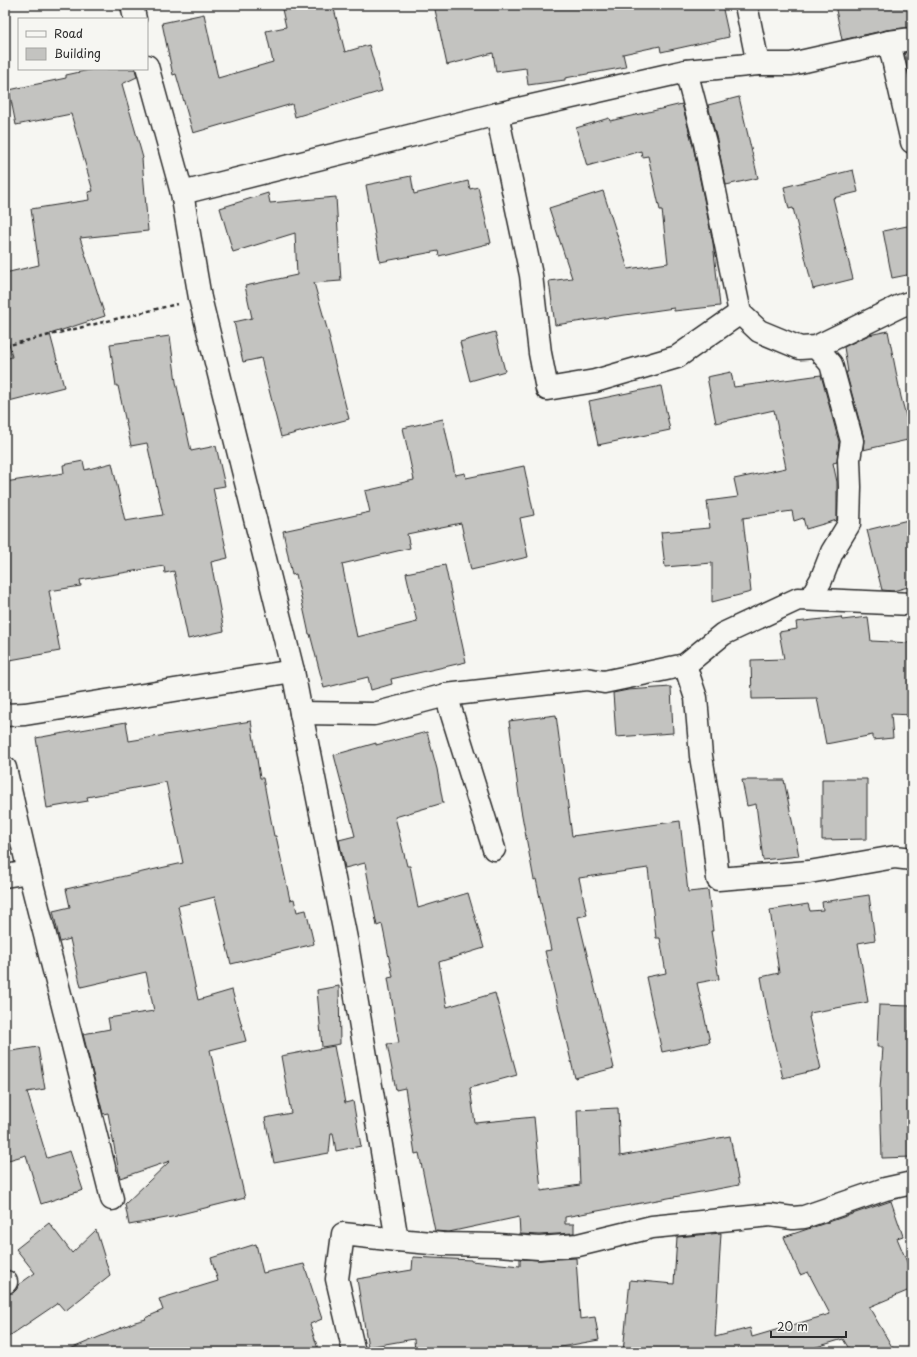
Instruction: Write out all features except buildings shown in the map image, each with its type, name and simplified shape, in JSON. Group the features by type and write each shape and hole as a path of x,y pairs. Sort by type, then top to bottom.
{"street":[{"path":"132,5 135,18"},
{"path":"746,5 758,64"},
{"path":"182,194 497,114 686,71 758,64 791,64 889,42 912,39"},
{"path":"889,42 912,142"},
{"path":"148,70 182,194 200,298 293,671 300,713 347,944 397,1240"},
{"path":"686,71 705,144 740,313 760,331 800,348 816,347 900,306 912,302"},
{"path":"497,114 531,275 540,353 547,389 595,381 677,357 740,313"},
{"path":"810,599 821,580 832,552 849,524 849,459 852,441 831,364 816,347"},
{"path":"300,713 374,714 446,695 586,679 604,682 685,665 723,634 798,599 912,604"},
{"path":"685,665 696,698 701,756 712,825 718,879 809,872 895,858 912,859"},
{"path":"5,716 293,671"},
{"path":"446,695 494,849"},
{"path":"5,768 82,1086 112,1199"},
{"path":"5,876 29,872"},
{"path":"354,1352 337,1279 344,1234 442,1244 498,1244 539,1248 578,1245 652,1227 770,1215 793,1218 804,1217 885,1189 912,1183"}],"path":[{"path":"5,346 200,298"}]}
